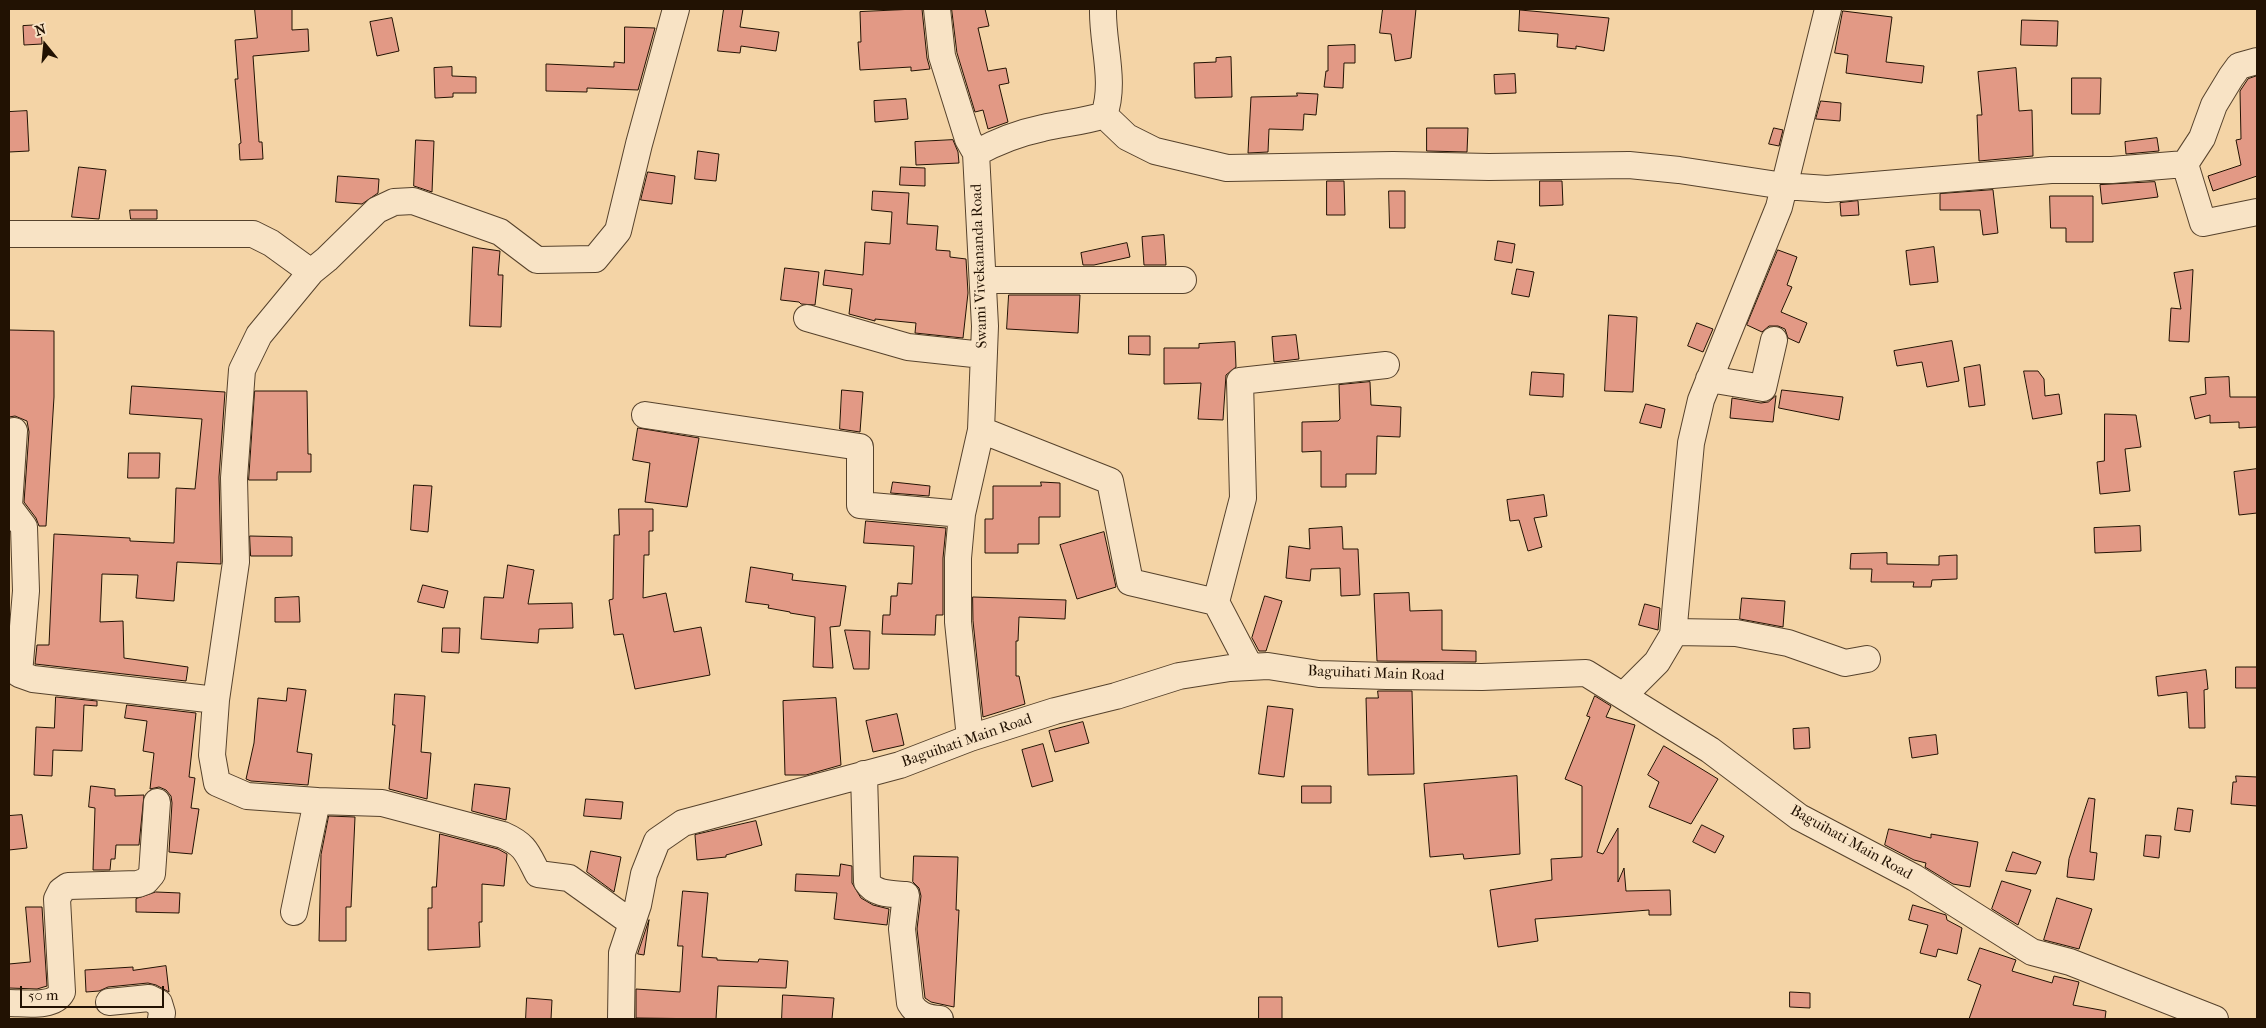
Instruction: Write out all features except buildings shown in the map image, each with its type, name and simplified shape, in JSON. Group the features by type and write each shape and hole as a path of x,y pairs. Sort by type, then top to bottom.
{"street":[{"path":"632,923 569,878 538,874 525,850 518,842 503,834 382,803 247,796 217,783 212,755 216,700 236,562 234,478 242,370 259,335 311,272 377,210 394,202 413,201 500,232 538,260 595,259 618,231 639,144 676,9"},
{"name":"Swami Vivekananda Road","path":"937,9 942,56 968,139 976,153 983,280 985,326 981,430 962,514 958,558 958,622 970,738"},
{"path":"1103,9 1102,30 1109,102 1104,115"},
{"path":"1624,695 1657,662 1674,632 1691,444 1701,400 1779,207 1828,9"},
{"path":"2185,164 2202,138 2214,105 2231,77 2239,66 2257,60"},
{"path":"976,153 1000,140 1044,127 1085,121 1104,115"},
{"path":"1104,115 1127,137 1155,151 1227,168 1393,165 1629,166 1679,170 1784,186 1827,188 1872,186 2051,170 2112,170 2185,164"},
{"path":"2185,164 2203,223 2257,212"},
{"path":"9,234 252,234 271,243 311,272"},
{"path":"983,280 1183,280"},
{"path":"807,318 908,347 983,355"},
{"path":"1709,380 1763,388 1774,340"},
{"path":"1250,667 1216,602 1243,498 1240,380 1386,365"},
{"path":"646,415 860,447 860,505 962,514"},
{"path":"981,430 1110,481 1130,582 1216,602"},
{"path":"14,431 9,506 24,527 26,591 16,625 18,674 33,679 216,700"},
{"path":"1674,632 1736,633 1788,643 1845,663 1867,659"},
{"name":"Baguihati Main Road","path":"621,1019 622,953 638,905 644,874 657,840 683,823 900,765 970,738 1055,711 1116,696 1179,676 1268,666 1319,674 1387,676 1482,677 1586,673 1710,750 1800,817 1915,878 2032,952 2070,962 2215,1019"},
{"path":"864,774 867,882 870,888 879,892 906,895 902,929 910,1003 916,1012 931,1018 940,1019"},
{"path":"294,912 317,801"},
{"path":"9,1003 51,1002 59,998 62,992 57,898 61,891 68,886 138,884 146,881 152,874 157,802"},
{"path":"109,1002 149,998 160,1003 161,1019"}]}
